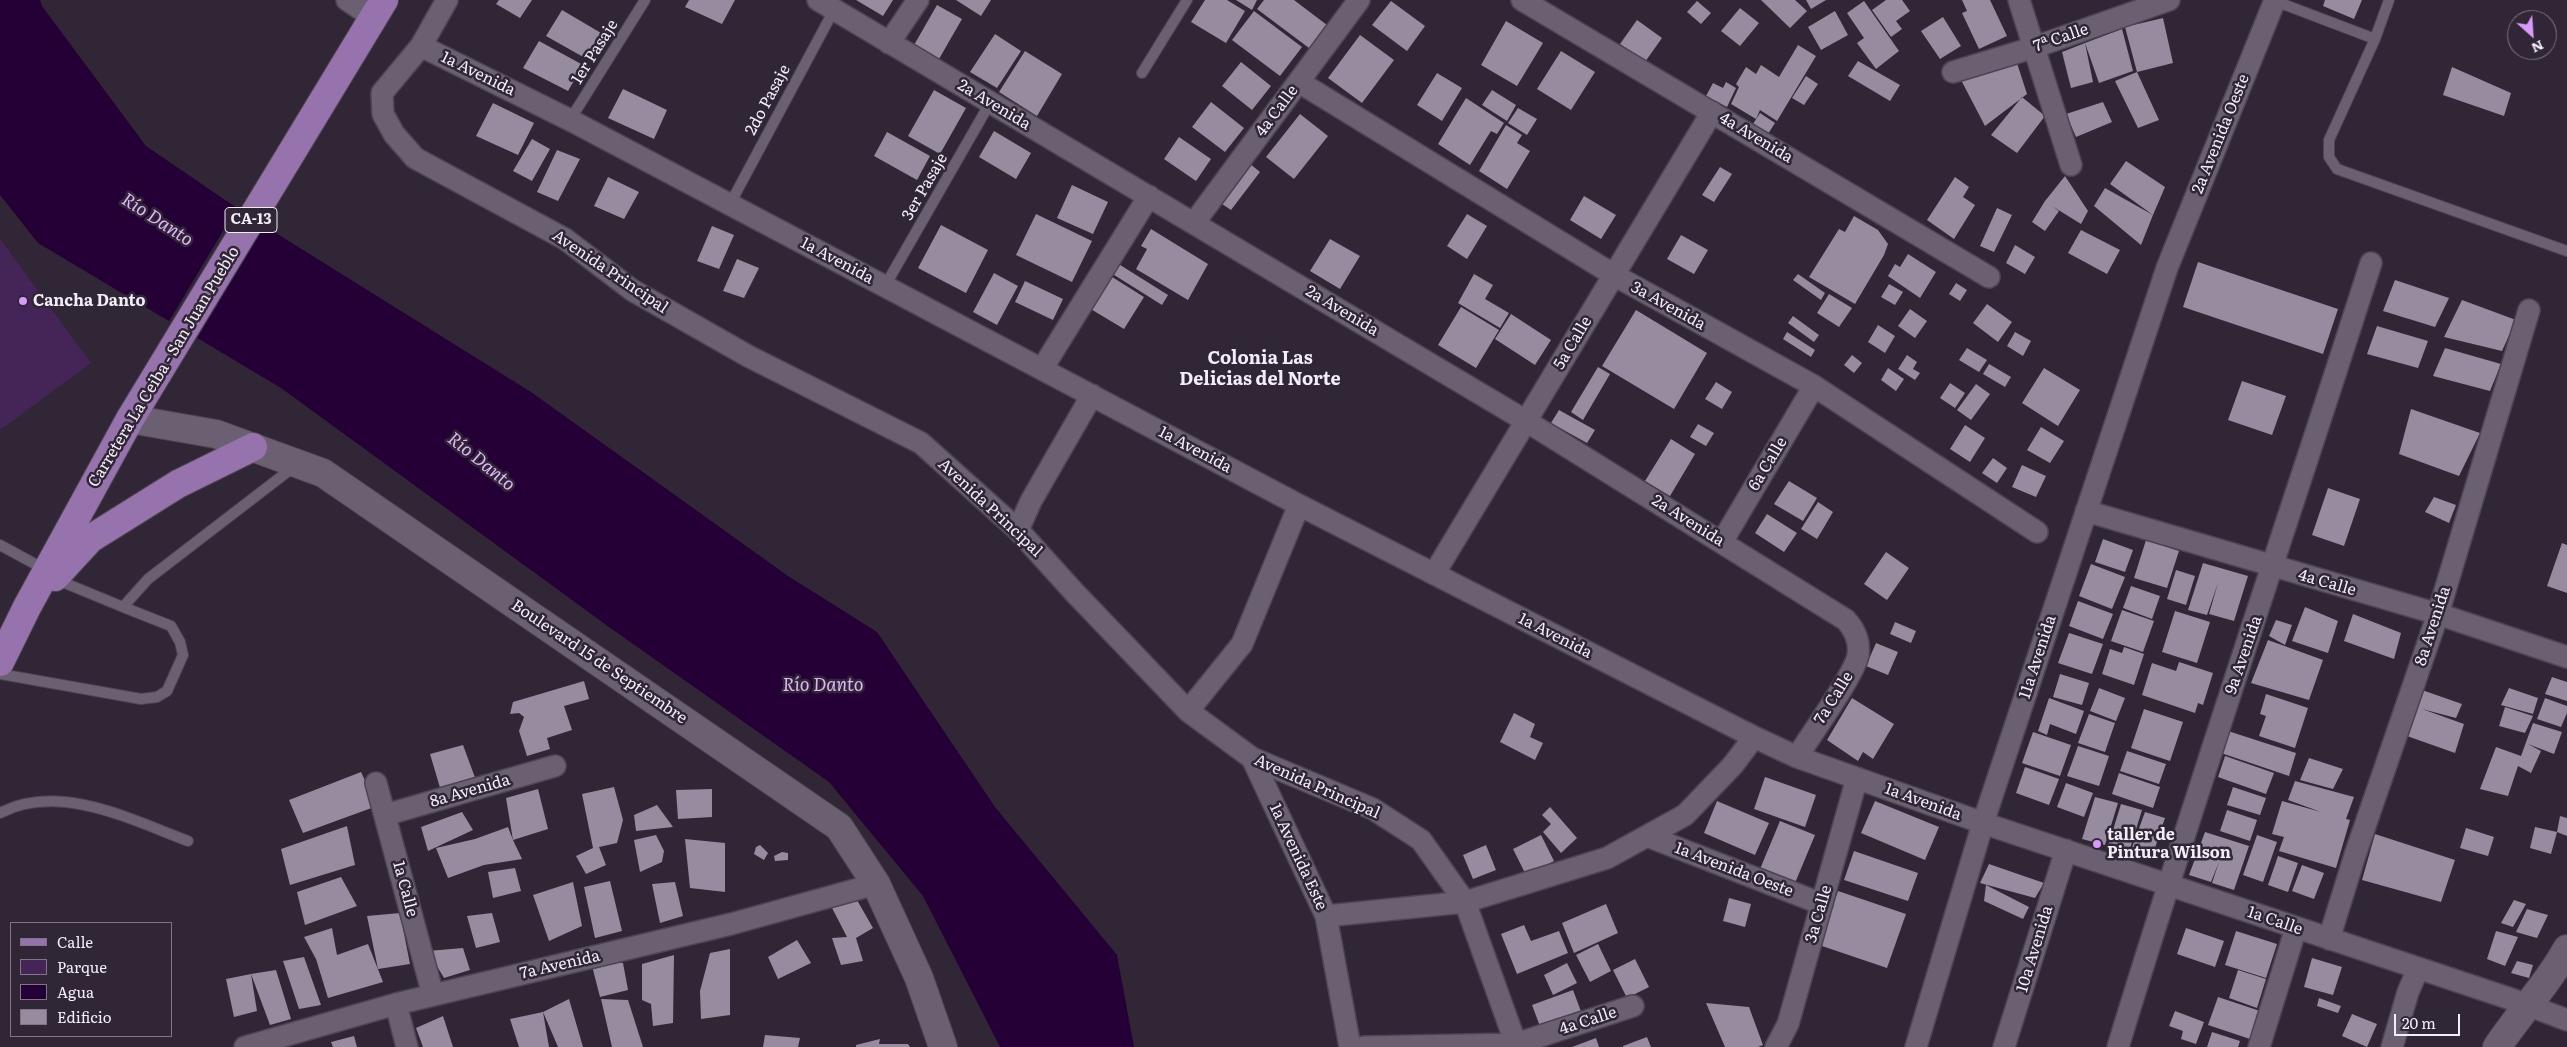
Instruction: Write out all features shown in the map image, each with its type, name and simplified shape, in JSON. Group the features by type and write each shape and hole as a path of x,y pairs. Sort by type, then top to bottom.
{"main road":[{"name":"Carretera La Ceiba - San Juan Pueblo","path":"0,662 27,607 50,575 130,419 379,9"},
{"path":"50,575 90,539 178,484 252,447"}],"street":[{"path":"347,0 379,9"},
{"path":"421,46 447,0"},
{"path":"889,42 918,0"},
{"name":"4a Calle","path":"1194,223 1359,0"},
{"name":"4a Avenida","path":"1522,0 1989,277"},
{"path":"2019,0 2032,48 2071,165"},
{"name":"7ª Calle","path":"1953,72 2032,48 2169,0"},
{"name":"2a Avenida Oeste","path":"2167,268 2274,0"},
{"name":"2a Avenida","path":"826,5 1526,421 1846,620 1856,635"},
{"name":"Avenida Principal","path":"421,46 382,93 383,114 394,134 415,158 565,239 632,290 748,356 921,443 1018,530 1074,592 1188,711 1252,758 1373,809 1421,840 1465,902 1516,1045"},
{"name":"1a Avenida","path":"421,46 570,120 1299,505 1754,737 1798,757 1983,823"},
{"name":"3a Avenida","path":"1299,82 1614,275 1814,386 2037,532"},
{"name":"5a Calle","path":"1434,574 1712,112"},
{"path":"1042,369 1149,196"},
{"name":"9a Avenida","path":"2118,1047 2167,884 2274,567 2371,263"},
{"name":"11a Avenida","path":"1916,1047 1983,823 2167,268"},
{"name":"8a Avenida","path":"2329,939 2355,855 2438,614 2529,310"},
{"name":"6a Calle","path":"1722,542 1814,386"},
{"path":"1018,530 1031,501 1092,395"},
{"name":"Boulevard 15 de Septiembre","path":"130,419 216,434 332,479 839,827 876,884 919,978 943,1047"},
{"path":"1188,711 1242,644 1299,505"},
{"name":"4a Calle","path":"2086,511 2438,614 2567,657"},
{"name":"7a Calle","path":"1798,757 1856,663 1859,644 1856,635"},
{"path":"1326,916 1465,902 1607,858 1685,815 1733,765 1754,737"},
{"name":"1a Avenida Este","path":"1252,758 1326,916 1350,1047"},
{"name":"8a Avenida","path":"385,815 555,766"},
{"name":"3a Calle","path":"1776,1047 1788,1024 1857,778"},
{"name":"1a Calle","path":"376,783 433,995"},
{"name":"1a Calle","path":"1983,823 2567,1020"},
{"name":"1a Avenida Oeste","path":"1647,836 1822,904"},
{"name":"10a Avenida","path":"2004,1047 2066,850"},
{"name":"7a Avenida","path":"245,1047 396,1004 731,924 876,884"},
{"path":"2259,1047 2296,928"},
{"path":"2496,1047 2526,1005 2557,967 2567,949"},
{"path":"2392,1047 2408,992 2418,969"},
{"path":"396,1004 407,1047"},
{"name":"4a Calle","path":"1364,1047 1516,1045 1633,1006"}],"lane":[{"name":"1er Pasaje","path":"570,120 645,0"},
{"path":"1142,73 1187,0"},
{"path":"2274,0 2376,39"},
{"path":"2389,0 2376,39 2329,140 2329,157 2337,169 2567,251"},
{"name":"2do Pasaje","path":"730,204 826,5"},
{"name":"3er Pasaje","path":"885,286 990,103"},
{"path":"123,607 148,579 297,464"},
{"path":"0,545 50,575 170,626 180,642 183,655 168,691 157,697 141,699 0,674"},
{"path":"0,813 30,804 62,802 96,808 188,841"}],"green space":[{"name":"Cancha Danto","path":"0,239 91,363 0,430"}],"water":[{"name":"Río Danto","path":"0,0 40,0 42,6 146,146 247,215 531,392 788,576 877,632 995,807 1117,955 1134,1047 1000,1047 923,896 829,782 609,627 281,388 38,243 0,195"}],"pier":[{"path":"238,206 266,224 196,340 168,323"}],"building":[{"path":"499,0 532,0 520,18 496,4"},
{"path":"689,0 735,0 722,24 685,7"},
{"path":"856,0 893,0 883,16"},
{"path":"956,0 991,0 981,16"},
{"path":"1205,0 1227,0 1245,11 1226,43 1191,22"},
{"path":"1236,0 1257,0 1252,10"},
{"path":"1264,0 1294,0 1327,25 1309,48 1257,9"},
{"path":"1761,0 1795,0 1807,11 1790,28"},
{"path":"1806,0 1826,0 1811,9"},
{"path":"1886,0 1902,0 1910,11 1896,21 1902,29 1891,37 1872,10"},
{"path":"1962,0 1990,0 2007,36 1979,49 1962,13 1967,11"},
{"path":"2325,0 2362,0 2354,19 2323,6"},
{"path":"1391,1 1425,26 1407,51 1372,25"},
{"path":"1697,1 1711,13 1701,24 1687,12"},
{"path":"1864,1 1899,51 1876,69 1857,43 1864,38 1847,13"},
{"path":"937,5 962,19 939,59 914,45"},
{"path":"1740,8 1759,23 1740,46 1721,31"},
{"path":"562,10 601,33 585,58 546,36"},
{"path":"1254,11 1302,47 1280,76 1232,40"},
{"path":"1835,11 1848,35 1821,50 1808,27"},
{"path":"1943,17 1961,46 1940,59 1921,31"},
{"path":"2163,18 2173,63 2137,72 2125,27"},
{"path":"1637,20 1662,38 1645,62 1620,44"},
{"path":"1506,21 1543,43 1517,86 1481,65"},
{"path":"2122,29 2133,71 2099,83 2085,43"},
{"path":"995,34 1021,51 997,88 970,72"},
{"path":"1360,35 1394,60 1362,103 1328,78"},
{"path":"539,41 583,65 568,91 523,68"},
{"path":"2085,43 2093,82 2071,88 2062,52"},
{"path":"1798,45 1816,56 1777,121 1760,110 1756,119 1731,104 1739,87 1736,84 1746,67 1756,74 1761,65 1779,77"},
{"path":"1025,51 1062,74 1037,116 999,92"},
{"path":"1561,51 1595,72 1571,110 1537,89"},
{"path":"2016,60 2027,94 1985,126 1960,78"},
{"path":"1858,61 1900,85 1890,101 1848,76"},
{"path":"1241,62 1271,86 1252,110 1222,86"},
{"path":"2452,67 2511,93 2504,116 2443,95"},
{"path":"2137,72 2159,120 2138,128 2115,81"},
{"path":"1437,73 1462,88 1442,121 1417,105"},
{"path":"1806,76 1818,84 1804,105 1792,98"},
{"path":"1726,82 1736,88 1727,107 1706,96 1713,83 1723,88"},
{"path":"623,89 667,110 654,139 608,118"},
{"path":"934,90 966,108 940,154 908,136"},
{"path":"1492,90 1516,105 1507,121 1482,105"},
{"path":"2022,97 2045,116 2017,153 1991,135"},
{"path":"1466,98 1504,123 1497,134 1491,131 1470,165 1438,144"},
{"path":"1211,102 1244,128 1225,152 1192,127"},
{"path":"2103,102 2112,122 2076,137 2066,114"},
{"path":"493,103 534,123 518,155 476,136"},
{"path":"1518,108 1537,119 1527,135 1508,123"},
{"path":"1760,113 1775,123 1768,134 1753,124"},
{"path":"1300,114 1328,136 1294,179 1266,157"},
{"path":"1506,125 1522,135 1517,143 1530,151 1507,189 1479,171"},
{"path":"994,131 1031,153 1016,179 979,157"},
{"path":"887,132 930,156 917,180 874,156"},
{"path":"1179,137 1211,159 1196,181 1164,159"},
{"path":"532,139 550,149 532,181 513,171"},
{"path":"557,150 580,159 558,201 537,192"},
{"path":"2126,161 2165,187 2153,215 2110,184"},
{"path":"1249,163 1260,172 1231,210 1219,202"},
{"path":"1720,167 1732,174 1714,202 1702,195"},
{"path":"2065,176 2088,211 2081,224 2052,206 2059,211 2045,231 2032,222 2045,201"},
{"path":"608,177 639,192 624,219 594,206"},
{"path":"1955,177 1969,187 1963,197 1975,205 1954,239 1927,220"},
{"path":"1072,185 1108,202 1093,234 1057,218"},
{"path":"2105,188 2153,215 2141,245 2094,206"},
{"path":"1584,196 1616,215 1601,239 1570,220"},
{"path":"1997,208 2012,215 1994,252 1980,246"},
{"path":"1036,214 1092,241 1072,282 1016,255"},
{"path":"1467,214 1487,226 1467,259 1447,246"},
{"path":"1854,216 1878,230 1888,244 1884,255 1855,304 1809,277 1839,229 1845,232"},
{"path":"941,225 988,250 966,293 918,268"},
{"path":"712,226 734,235 719,269 697,261"},
{"path":"1151,229 1208,264 1188,300 1136,269 1147,249 1141,246"},
{"path":"2081,230 2120,250 2107,274 2068,253"},
{"path":"1681,235 1708,250 1694,274 1667,259"},
{"path":"1330,239 1360,256 1340,289 1310,271"},
{"path":"2015,245 2035,257 2025,274 2006,263"},
{"path":"1908,254 1936,272 1920,298 1888,276 1895,264 1900,267"},
{"path":"737,259 759,268 744,298 723,291"},
{"path":"2198,262 2338,309 2323,354 2183,307"},
{"path":"1117,263 1168,295 1162,305 1111,273"},
{"path":"994,273 1018,286 997,325 973,312"},
{"path":"1474,274 1493,285 1485,299 1509,313 1500,328 1458,303"},
{"path":"1798,274 1825,293 1821,300 1793,280"},
{"path":"1109,275 1144,297 1124,329 1089,308"},
{"path":"2395,280 2449,298 2435,327 2383,311"},
{"path":"1025,281 1063,299 1053,320 1015,302"},
{"path":"1956,283 1967,290 1960,301 1949,294"},
{"path":"1889,284 1903,292 1895,305 1881,297"},
{"path":"1829,294 1852,308 1839,327 1817,313"},
{"path":"2462,300 2516,320 2502,351 2444,337"},
{"path":"1987,304 2012,322 1998,342 1973,323"},
{"path":"1461,307 1499,330 1476,368 1438,345"},
{"path":"1910,309 1927,321 1915,338 1898,326"},
{"path":"1636,310 1707,353 1674,409 1602,366"},
{"path":"1511,314 1551,340 1535,365 1495,339"},
{"path":"1793,316 1819,335 1814,342 1788,323"},
{"path":"1878,325 1895,336 1885,353 1868,342"},
{"path":"2377,326 2428,341 2418,368 2367,354"},
{"path":"1787,332 1815,350 1811,357 1783,339"},
{"path":"2015,332 2031,341 2023,356 2007,346"},
{"path":"1967,348 1987,360 1979,372 1959,360"},
{"path":"2445,348 2501,364 2490,391 2433,376"},
{"path":"1852,355 1862,363 1854,373 1844,365"},
{"path":"1907,355 1917,362 1913,369 1920,373 1915,380 1898,369"},
{"path":"1989,364 2011,377 2005,387 1983,374"},
{"path":"1598,367 1610,374 1583,420 1571,412"},
{"path":"1888,368 1904,379 1896,391 1881,380"},
{"path":"2044,368 2080,390 2058,426 2022,403"},
{"path":"2242,381 2286,396 2272,435 2228,420"},
{"path":"1716,382 1732,392 1722,409 1705,399"},
{"path":"1950,383 1965,393 1955,408 1940,398"},
{"path":"1976,384 1990,394 1971,420 1957,410"},
{"path":"2411,409 2480,433 2459,476 2399,454"},
{"path":"1559,410 1595,430 1587,443 1551,423"},
{"path":"1698,424 1714,433 1706,446 1690,437"},
{"path":"1965,425 1985,438 1970,462 1950,449"},
{"path":"2041,427 2064,441 2050,463 2027,450"},
{"path":"1671,439 1695,454 1670,496 1645,481"},
{"path":"1993,458 2007,468 1997,483 1982,473"},
{"path":"2022,465 2046,476 2036,497 2012,487"},
{"path":"1789,481 1817,498 1803,521 1774,504"},
{"path":"2328,488 2360,499 2344,546 2312,535"},
{"path":"2434,497 2456,505 2449,523 2425,512"},
{"path":"1818,502 1833,512 1817,539 1801,529"},
{"path":"1767,514 1797,533 1784,552 1755,533"},
{"path":"2103,539 2133,550 2125,572 2095,562"},
{"path":"2146,540 2179,551 2167,588 2134,578"},
{"path":"2562,543 2567,545 2567,593 2547,586"},
{"path":"1886,552 1909,568 1887,600 1864,584"},
{"path":"2203,563 2248,576 2234,621 2209,614 2218,583 2207,615 2188,610"},
{"path":"2091,564 2125,577 2112,609 2079,596"},
{"path":"2176,570 2195,576 2186,605 2167,599"},
{"path":"2131,586 2160,596 2152,619 2123,608"},
{"path":"2078,601 2113,614 2103,639 2069,626"},
{"path":"2305,607 2338,621 2328,653 2292,641"},
{"path":"2122,610 2154,621 2143,652 2111,641"},
{"path":"2175,611 2210,622 2197,663 2162,652"},
{"path":"2353,614 2401,633 2394,659 2344,641"},
{"path":"2276,620 2292,625 2285,645 2269,636"},
{"path":"1895,622 1916,631 1911,643 1890,634"},
{"path":"2069,633 2103,644 2092,674 2058,663"},
{"path":"2268,640 2323,660 2309,700 2251,683"},
{"path":"1876,643 1898,652 1888,675 1866,666"},
{"path":"2124,647 2144,654 2134,685 2102,674 2110,649 2122,653"},
{"path":"2179,662 2213,673 2203,705 2198,703 2195,713 2142,695 2152,663 2176,671"},
{"path":"2060,674 2089,683 2082,705 2053,697"},
{"path":"2552,677 2567,682 2567,701 2545,694"},
{"path":"584,681 589,699 564,706 572,730 547,738 550,749 527,756 519,731 524,717 519,713 510,714 513,702"},
{"path":"2099,688 2125,698 2116,721 2090,711"},
{"path":"2509,688 2538,698 2533,714 2501,705"},
{"path":"2422,690 2462,704 2456,718 2422,709 2464,724 2455,753 2407,736"},
{"path":"2266,694 2308,708 2295,748 2259,736 2266,716 2260,714"},
{"path":"1852,698 1894,724 1873,759 1863,752 1858,761 1827,740"},
{"path":"2049,698 2084,711 2076,734 2050,724 2047,735 2038,731"},
{"path":"2545,698 2567,706 2567,713 2561,727 2537,719"},
{"path":"2505,707 2533,716 2525,733 2499,726"},
{"path":"2144,709 2183,722 2170,761 2131,748"},
{"path":"1514,713 1535,724 1530,737 1543,743 1535,760 1500,742"},
{"path":"2089,714 2115,723 2105,752 2078,743"},
{"path":"2533,723 2562,732 2554,754 2528,744 2541,751 2531,773 2518,766 2508,796 2480,789 2496,747 2521,756"},
{"path":"2228,731 2296,753 2289,776 2221,753"},
{"path":"2033,732 2071,745 2060,776 2022,763"},
{"path":"463,745 477,783 441,791 430,754"},
{"path":"2078,746 2109,756 2099,786 2067,776"},
{"path":"2127,751 2166,764 2159,784 2120,771"},
{"path":"2225,756 2274,773 2266,794 2218,777"},
{"path":"2309,758 2343,769 2333,789 2300,780"},
{"path":"2025,767 2059,779 2049,805 2016,793"},
{"path":"361,772 377,806 303,833 289,800"},
{"path":"2119,773 2160,787 2153,808 2112,794"},
{"path":"1765,777 1816,795 1805,827 1754,809"},
{"path":"2295,781 2354,797 2346,819 2350,820 2336,868 2279,851 2284,837 2272,834 2282,801 2321,812 2288,800"},
{"path":"2066,783 2093,793 2084,817 2057,807"},
{"path":"614,787 623,820 617,843 599,847 606,865 586,874 576,856 593,848 582,794"},
{"path":"2233,787 2266,798 2260,815 2227,805"},
{"path":"538,789 548,829 513,840 506,798"},
{"path":"712,789 712,817 678,819 676,790"},
{"path":"2095,797 2118,803 2105,845 2082,839"},
{"path":"1717,801 1769,823 1755,855 1704,833"},
{"path":"1875,801 1939,827 1925,860 1861,833"},
{"path":"2121,804 2142,810 2129,852 2108,846"},
{"path":"657,805 673,827 636,831 634,815"},
{"path":"1550,807 1577,838 1561,853 1543,832 1551,824 1542,815"},
{"path":"2227,810 2257,820 2250,841 2220,831"},
{"path":"462,812 473,830 428,851 421,827"},
{"path":"2145,812 2165,818 2152,857 2131,850"},
{"path":"2560,816 2567,818 2567,836 2557,832"},
{"path":"1780,821 1815,835 1795,883 1760,869"},
{"path":"347,826 355,865 290,885 281,849"},
{"path":"508,827 522,859 484,865 448,878 436,848 475,839"},
{"path":"2535,827 2557,832 2551,854 2530,848"},
{"path":"2466,828 2494,837 2488,856 2460,848"},
{"path":"2205,832 2249,846 2234,890 2212,883 2219,862 2211,882 2189,875"},
{"path":"2375,834 2455,860 2441,902 2362,880"},
{"path":"656,835 664,851 662,862 640,872 634,840"},
{"path":"1541,835 1554,861 1526,875 1513,849"},
{"path":"2257,835 2277,842 2263,882 2243,875"},
{"path":"685,839 725,843 725,892 690,888"},
{"path":"760,845 768,853 764,860 754,854 756,847"},
{"path":"1486,845 1496,870 1473,879 1463,855"},
{"path":"1854,851 1918,873 1908,901 1844,880"},
{"path":"782,852 788,853 788,860 775,861 774,856"},
{"path":"2278,856 2298,863 2288,892 2268,885"},
{"path":"1989,864 2044,883 2035,898 1980,883"},
{"path":"2302,865 2324,873 2314,899 2292,891"},
{"path":"515,868 521,891 493,898 488,872"},
{"path":"341,877 357,906 305,925 297,892"},
{"path":"610,881 622,931 595,938 584,887"},
{"path":"573,882 582,926 549,941 533,895"},
{"path":"675,882 683,916 660,923 652,884"},
{"path":"1986,885 2029,907 2023,919 1984,901"},
{"path":"1838,891 1906,914 1887,968 1819,945"},
{"path":"1729,898 1751,904 1745,927 1723,921"},
{"path":"857,900 873,928 856,938 863,961 841,965 832,938 847,937 831,906"},
{"path":"2514,900 2526,904 2513,927 2501,923"},
{"path":"1606,904 1618,933 1574,953 1562,923"},
{"path":"2527,909 2548,915 2537,938 2516,932"},
{"path":"400,913 410,964 378,969 367,916"},
{"path":"492,913 500,942 476,948 467,916"},
{"path":"1524,925 1531,941 1559,931 1568,953 1517,974 1501,934"},
{"path":"332,928 337,955 368,944 383,982 328,998 316,959 304,937"},
{"path":"2186,928 2224,941 2215,967 2177,954"},
{"path":"2236,931 2277,944 2266,978 2225,965"},
{"path":"2496,931 2518,937 2505,966 2487,959"},
{"path":"797,940 811,963 778,979 768,957"},
{"path":"1598,944 1611,971 1590,982 1576,955"},
{"path":"463,948 470,970 444,978 428,951"},
{"path":"730,949 730,1015 701,1019 700,991 710,953"},
{"path":"674,955 673,1023 653,1026 651,1004 642,1000 642,964"},
{"path":"304,957 321,1005 299,1009 283,961"},
{"path":"2312,958 2342,967 2333,995 2304,987"},
{"path":"1635,959 1649,987 1627,998 1613,970"},
{"path":"2517,961 2533,965 2529,978 2511,973"},
{"path":"591,962 623,963 628,990 600,997"},
{"path":"1567,963 1577,983 1553,995 1544,975"},
{"path":"276,970 291,1019 270,1025 251,974"},
{"path":"2238,970 2266,979 2257,1008 2229,998"},
{"path":"251,974 257,1011 234,1017 226,979"},
{"path":"1573,990 1582,1014 1541,1029 1532,1005"},
{"path":"2218,997 2260,1011 2250,1039 2208,1025"},
{"path":"2319,998 2341,1006 2338,1013 2317,1006"},
{"path":"569,999 583,1047 558,1047 543,1012"},
{"path":"601,999 628,1000 643,1047 612,1047"},
{"path":"1706,1003 1749,1007 1763,1045 1758,1047 1725,1047"},
{"path":"2175,1011 2204,1022 2196,1044 2181,1039 2183,1031 2169,1026"},
{"path":"543,1012 549,1047 519,1047 510,1019"},
{"path":"2352,1014 2377,1024 2367,1047 2342,1036"},
{"path":"443,1016 453,1047 423,1047 416,1028"},
{"path":"2212,1032 2240,1041 2238,1047 2207,1047"},
{"path":"765,1035 800,1038 798,1047 763,1047"},
{"path":"354,1036 357,1047 333,1047 331,1042"},
{"path":"1647,1037 1651,1047 1623,1047 1623,1046"},
{"path":"1596,1038 1599,1047 1572,1047"},
{"path":"880,1039 879,1044 908,1044 910,1047 856,1047 856,1045"}],"place":[{"name":"Cancha Danto","path":"23,301"},
{"name":"taller de Pintura Wilson","path":"2097,844"}],"district":[{"name":"Colonia Las Delicias del Norte","path":"1260,369"}]}
